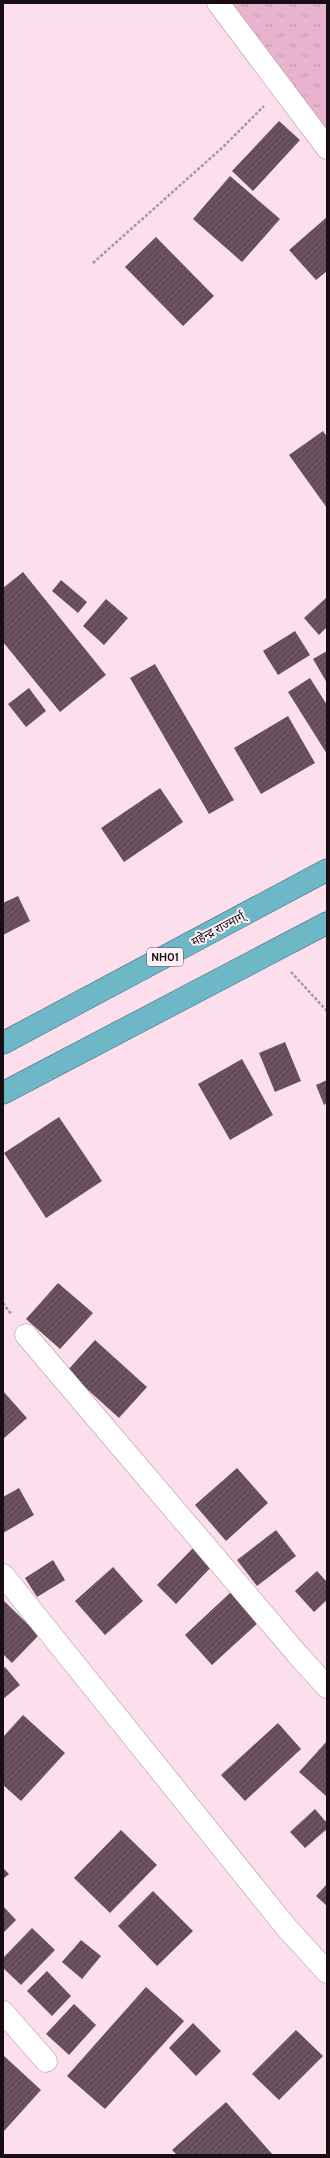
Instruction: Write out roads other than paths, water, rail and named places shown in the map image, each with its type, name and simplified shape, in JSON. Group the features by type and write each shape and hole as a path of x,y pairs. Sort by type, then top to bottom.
{"highway":[{"name":"महेन्द्र राज्मार्ग्","path":"3,1043 327,870"},
{"path":"3,1093 327,923"}],"street":[{"path":"218,3 327,148"},
{"path":"26,1335 298,1655 327,1687"},
{"path":"3,1575 286,1927 327,1972"},
{"path":"3,2012 46,2061"}]}
